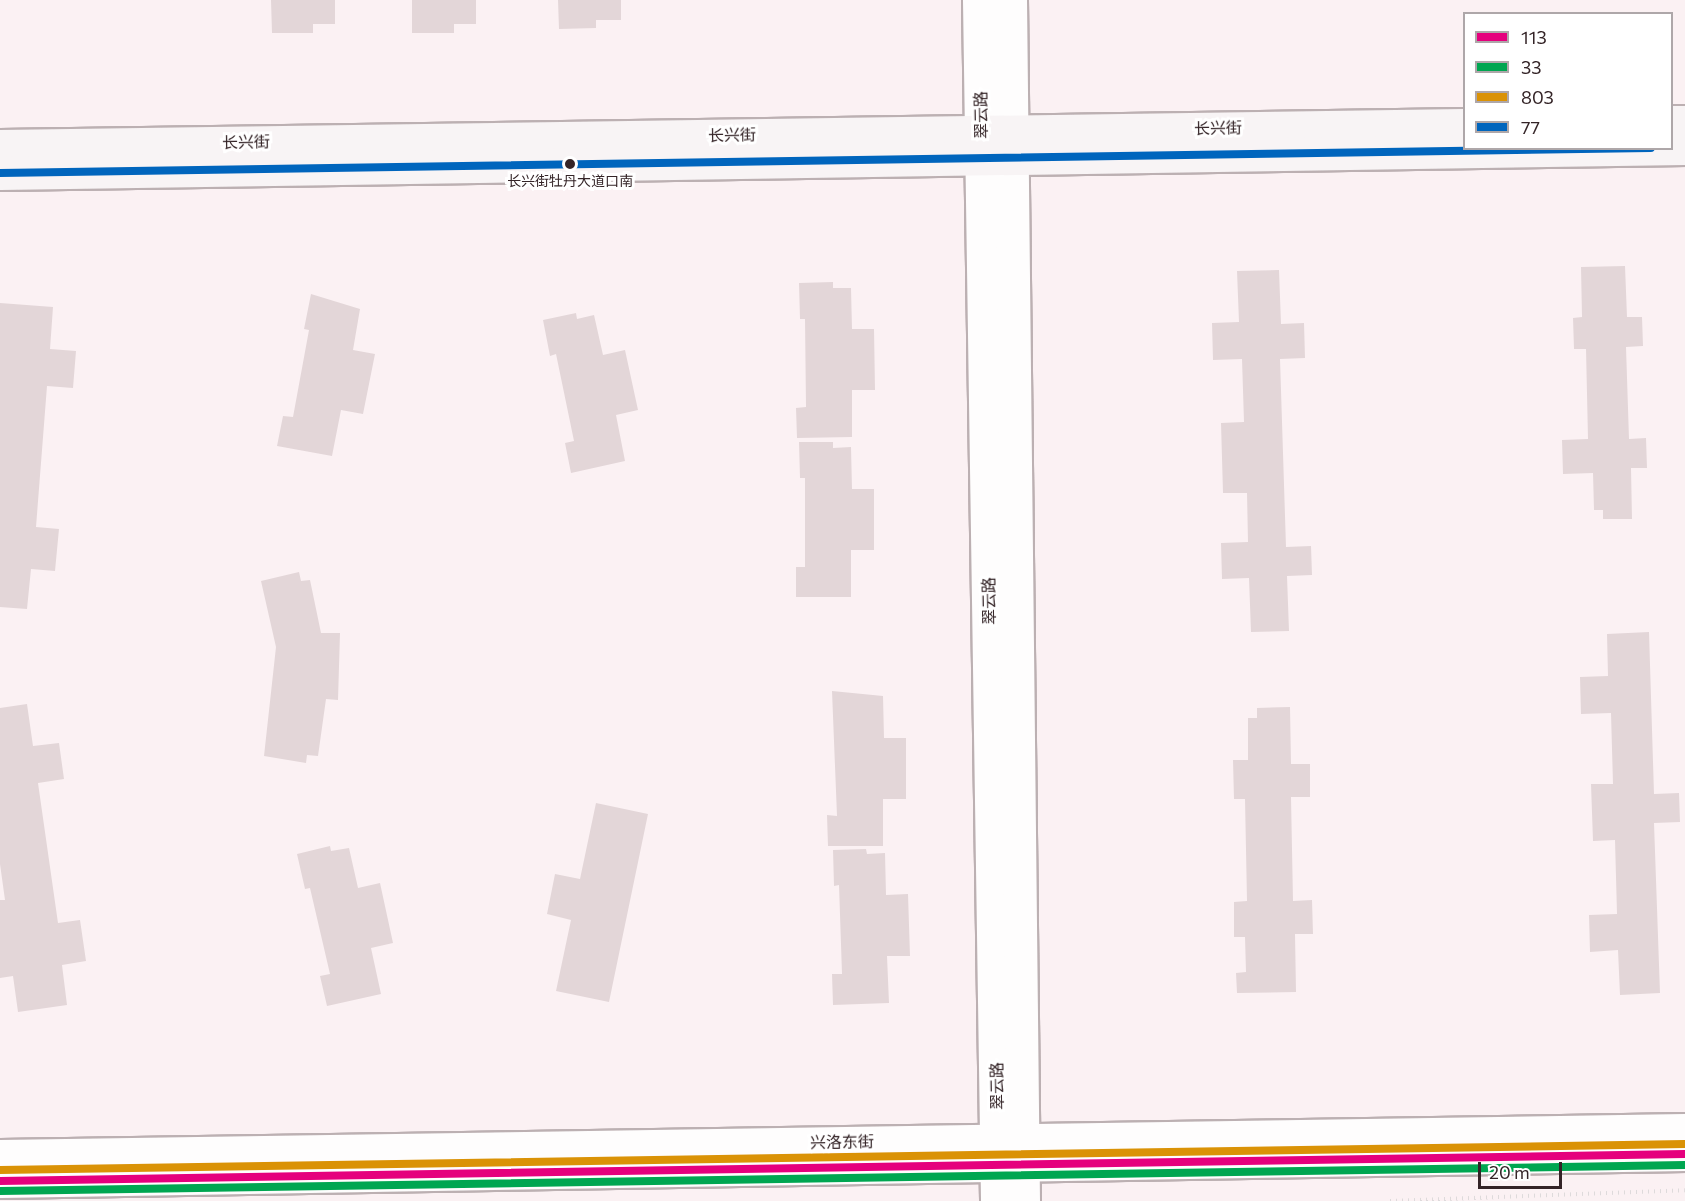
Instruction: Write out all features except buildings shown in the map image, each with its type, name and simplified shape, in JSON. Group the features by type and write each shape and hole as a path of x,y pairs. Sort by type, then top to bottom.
{"main road":[{"name":"长兴街","path":"0,173 997,145 1463,125"},
{"name":"长兴街","path":"0,146 1463,147"}],"street":[{"name":"翠云路","path":"979,0 997,145"},
{"name":"翠云路","path":"1010,0 997,145 1010,1152 1023,1201"},
{"name":"兴洛东街","path":"0,1181 1685,1130"},
{"name":"翠云路","path":"997,1201 1010,1152"},
{"name":"兴洛东街","path":"0,1156 1010,1152 1685,1154"}],"path":[{"path":"1390,1201 1685,1190"}],"transit line":[{"name":"77","path":"0,173 1519,150"},
{"name":"803","path":"0,1170 1685,1144"},
{"name":"113","path":"0,1181 1685,1154"},
{"name":"33","path":"0,1191 1685,1165"}],"place":[{"name":"长兴街牡丹大道口南","path":"570,164"}]}
